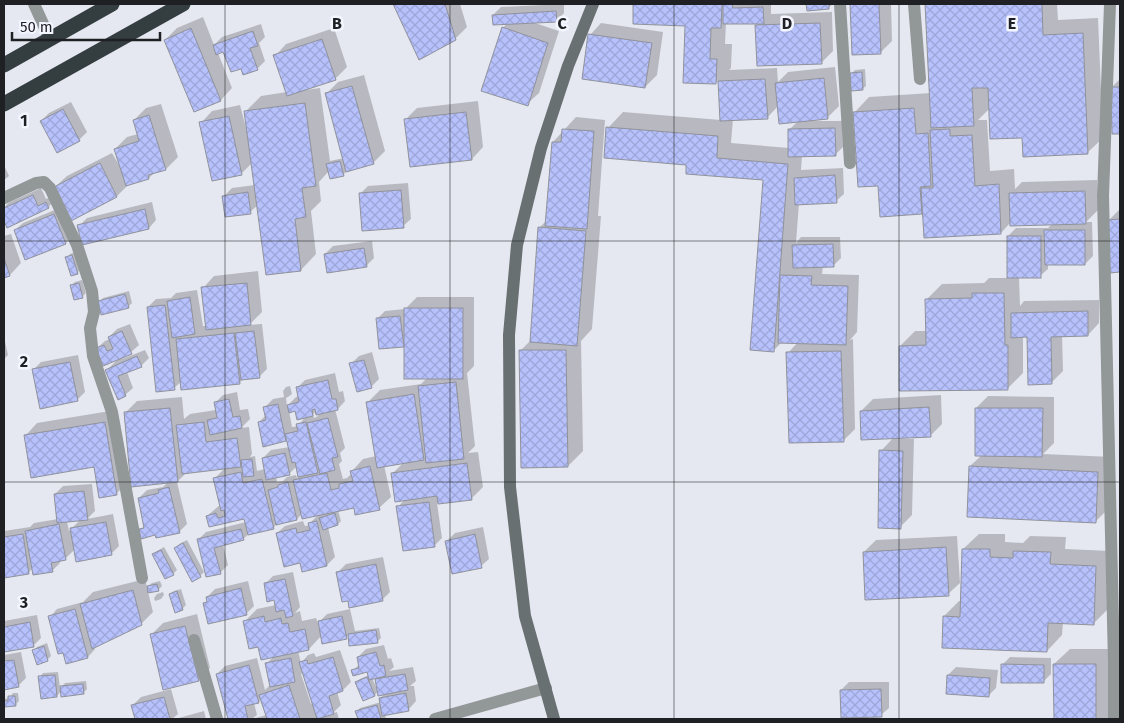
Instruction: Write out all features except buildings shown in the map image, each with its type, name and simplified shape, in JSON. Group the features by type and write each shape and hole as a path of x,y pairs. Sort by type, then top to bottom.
{"highway":[{"path":"4,64 112,4"},
{"path":"4,104 183,4"}],"street":[{"path":"34,4 50,39"},
{"path":"554,719 525,616 510,487 509,335 517,245 540,148 568,66 592,4"},
{"path":"840,4 850,163"},
{"path":"914,4 920,79"},
{"path":"1110,4 1103,196 1116,584 1114,719"},
{"path":"4,198 36,183 44,182 50,188 77,245 92,291 94,312 90,328 93,356 112,412 142,578"},
{"path":"194,640 217,719"},
{"path":"435,719 546,688"}]}
